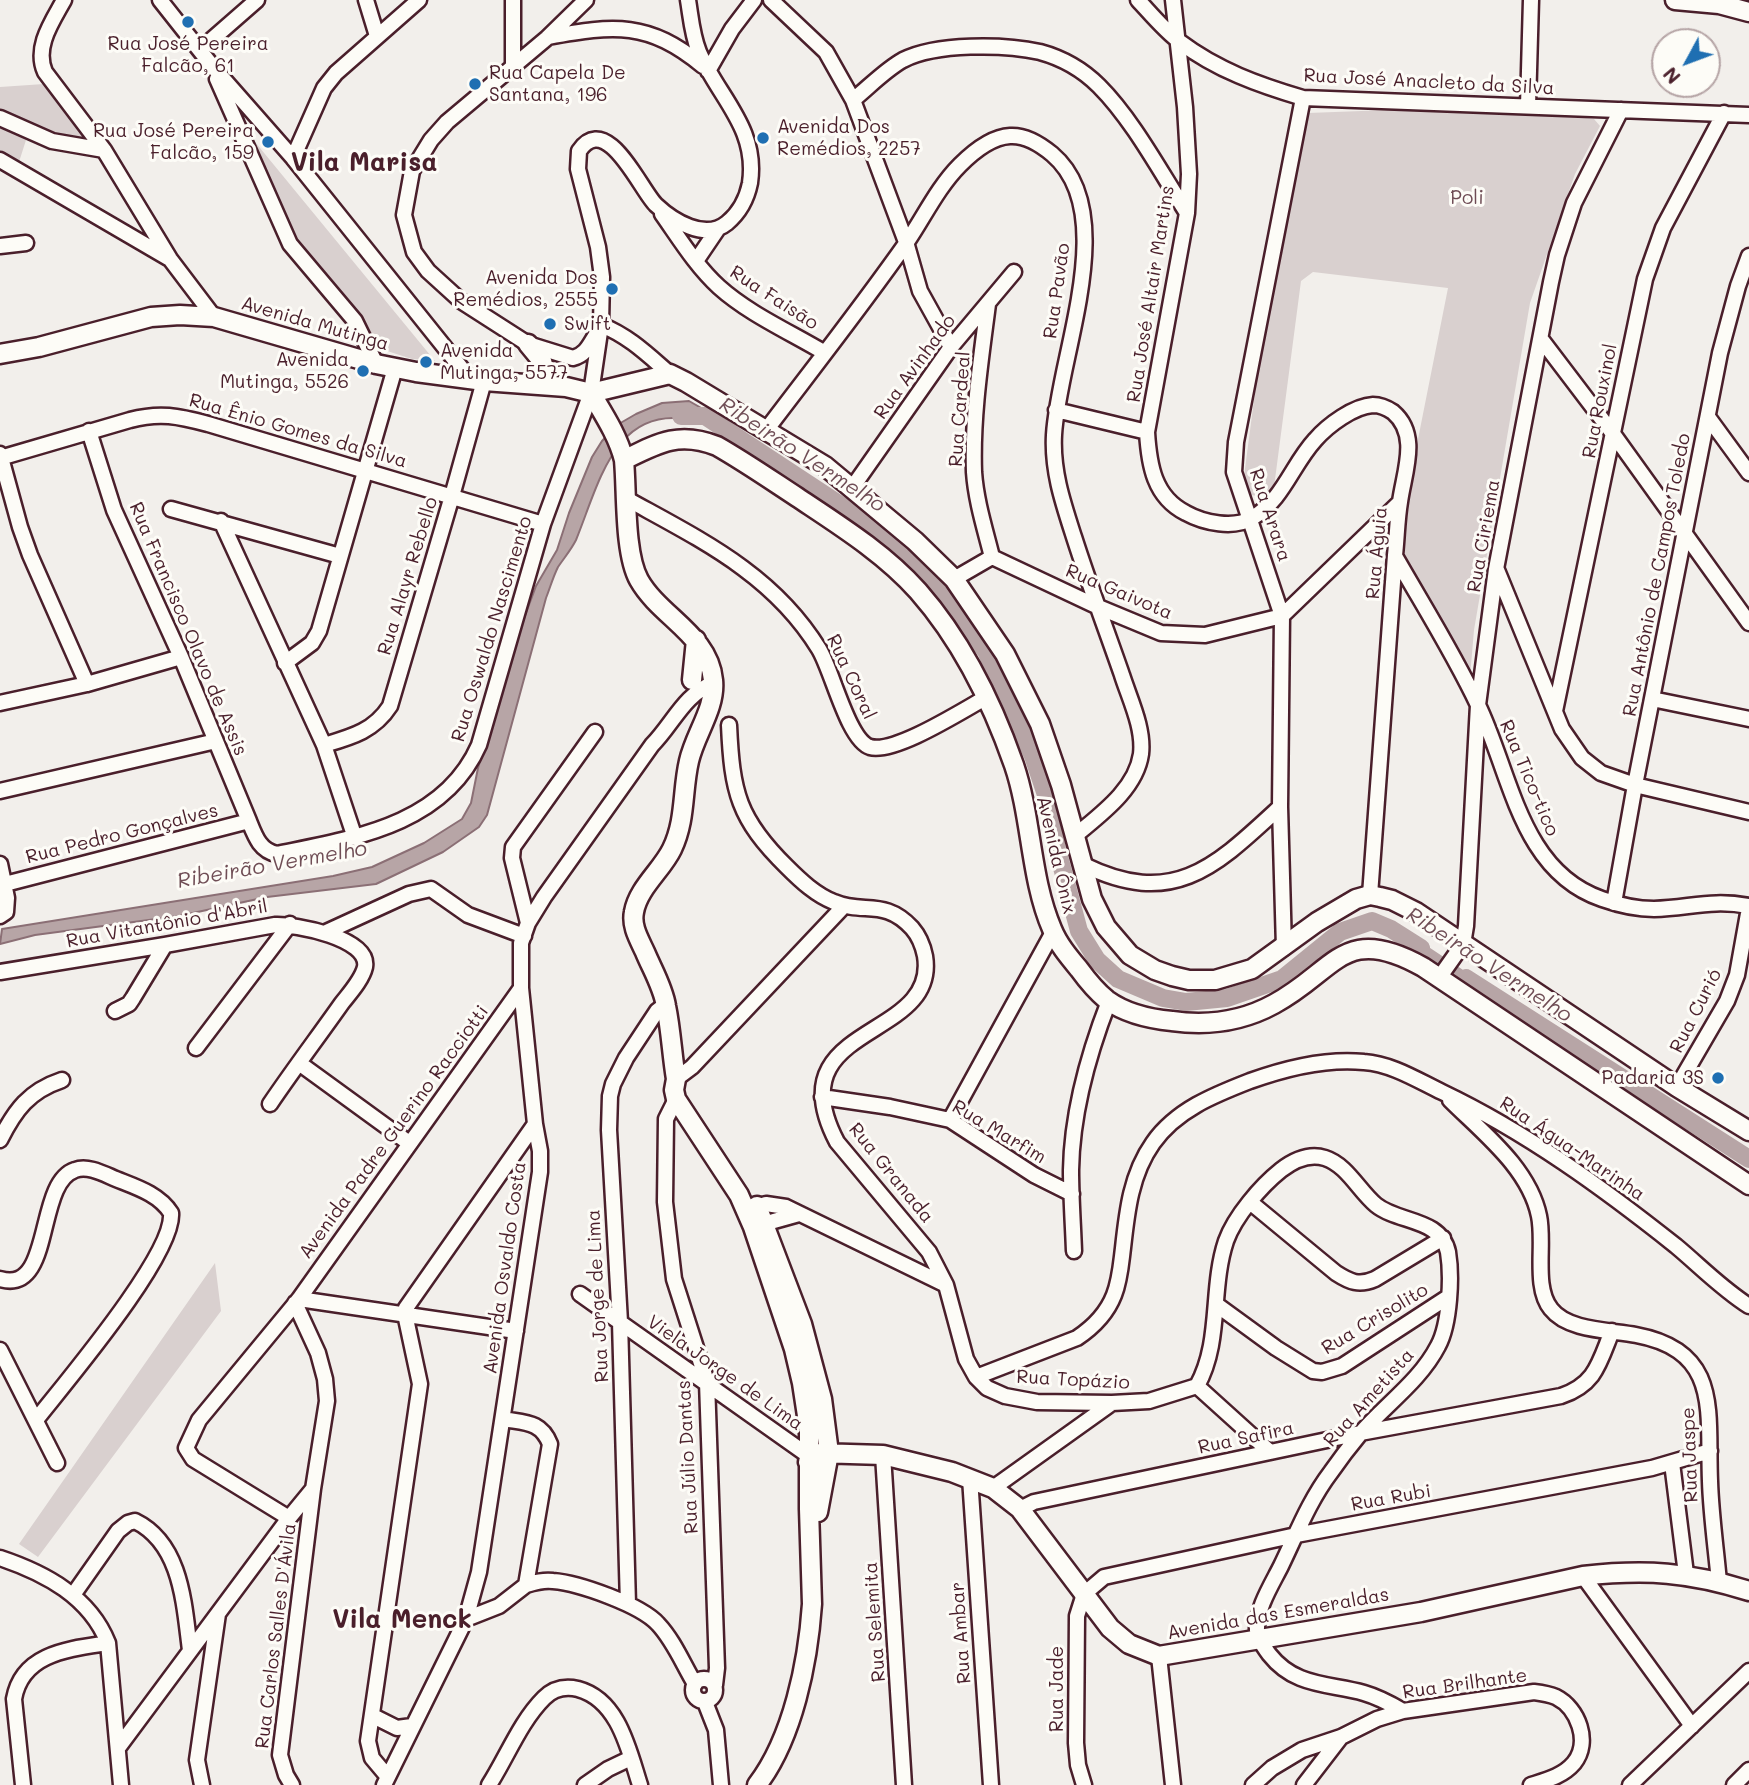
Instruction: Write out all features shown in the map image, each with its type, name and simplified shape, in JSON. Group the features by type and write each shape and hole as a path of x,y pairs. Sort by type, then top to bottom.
{"main road":[{"path":"1675,0 1748,8"},
{"name":"Avenida Mutinga","path":"0,354 152,317 214,317 395,368 477,380 549,385 591,393"},
{"path":"528,344 542,361 549,385"},
{"path":"670,374 591,393 608,420 623,454 630,551 635,573 644,588 666,612 696,639 709,663 714,683 710,706 689,760 684,809 676,840 664,862 639,896 634,911 634,926 666,1004 676,1079 676,1100 755,1217 794,1349 809,1429 812,1604 810,1629 788,1722 775,1756 757,1785"},
{"name":"Avenida Ônix","path":"670,374 767,429 825,466 915,541 954,579 1005,654 1040,724 1076,835 1092,899 1106,927 1130,955 1155,970 1189,981 1215,980 1252,969 1336,909 1370,895"},
{"name":"Avenida Ônix","path":"623,454 680,438 705,441 730,453 827,516 876,552 917,590 953,636 987,697 1015,768 1045,908 1053,932 1080,971 1109,1001 1161,1020 1201,1023 1236,1019 1283,999 1345,954 1366,949 1385,950 1403,956 1441,976 1749,1185"},
{"path":"692,680 696,639"},
{"path":"1370,895 1404,905 1461,946 1677,1087 1744,1123"},
{"path":"676,1079 736,1168 802,1325 822,1399 829,1453 816,1529 817,1608 813,1651 787,1753 771,1785"},
{"path":"802,1384 812,1391 817,1402 820,1432 829,1453"},
{"name":"Avenida das Esmeraldas","path":"809,1459 813,1455 829,1453 883,1455 970,1478 993,1488 1020,1509 1119,1637 1142,1651 1159,1656 1421,1612 1583,1576 1626,1573 1686,1574 1749,1591"}],"street":[{"path":"64,0 40,53 41,62 62,97 104,149 170,259 214,317"},
{"path":"160,0 213,67 293,158 477,380"},
{"path":"201,50 239,7 257,0"},
{"path":"366,0 377,36"},
{"path":"293,158 324,88 336,73 419,0"},
{"path":"513,0 513,65"},
{"path":"586,0 547,38 447,122 431,140 412,171 404,215 414,251 428,271 461,301 528,344 573,358 587,350 601,326"},
{"path":"688,0 693,36 708,71 746,135 752,159 749,187 743,204 737,214 717,230 696,261"},
{"path":"708,71 732,29 754,0"},
{"path":"771,0 825,51 853,100 906,242 920,291 951,347"},
{"name":"Rua José Anacleto da Silva","path":"1138,0 1178,41 1205,60 1255,84 1303,98 1749,115"},
{"name":"Rua José Altair Martins","path":"1173,0 1188,145 1187,213 1147,432 1151,471 1157,485 1173,505 1192,516 1213,523 1250,519"},
{"path":"1528,106 1531,0"},
{"path":"547,38 575,32 630,29 664,39 683,50 708,71"},
{"path":"853,100 894,66 913,56 961,47 1002,47 1040,52 1070,64 1100,88 1118,108 1187,213"},
{"path":"213,67 290,244 355,321 376,363"},
{"name":"Rua Arara","path":"1284,948 1280,807 1282,616 1234,472 1236,442 1303,98"},
{"name":"Rua Ciriema","path":"1441,976 1461,946 1469,888 1478,705 1496,569 1557,255 1567,221 1583,184 1621,110"},
{"name":"Rua Rouxinol","path":"1555,711 1645,278 1663,228 1724,113"},
{"path":"0,118 52,141 104,149"},
{"name":"Rua Pavão","path":"767,429 906,242 957,168 991,141 1011,136 1034,142 1055,157 1071,178 1080,204 1085,244 1081,284 1056,410 1053,437 1056,473 1096,607 1138,724 1141,755 1134,775 1120,794 1076,835"},
{"name":"Rua Faisão","path":"601,326 602,277 598,247 578,169 579,151 583,145 597,141 612,146 634,172 696,261 719,287 825,353"},
{"path":"0,160 170,259"},
{"path":"655,204 684,224 705,230 717,230"},
{"path":"0,246 26,243"},
{"name":"Rua Antônio de Campos Toledo","path":"1614,903 1720,353 1749,256"},
{"name":"Rua Avinhado","path":"852,488 951,347 1014,272"},
{"name":"Rua Cardeal","path":"988,304 975,429 974,475 992,557"},
{"name":"Avenida Ônix","path":"601,326 618,332 636,344 670,374"},
{"name":"Rua Oswaldo Nascimento","path":"258,841 267,851 277,854 355,838 391,825 428,807 447,791 467,768 488,716 543,524 591,393 601,326"},
{"path":"1541,339 1614,435 1749,623"},
{"path":"285,663 304,651 319,631 395,368"},
{"name":"Rua Alayr Rebello","path":"324,745 365,732 390,706 452,496 477,380"},
{"name":"Rua Águia","path":"1250,519 1281,491 1316,438 1344,417 1372,405 1388,408 1405,426 1407,464 1395,555 1370,895"},
{"path":"1056,410 1147,432"},
{"name":"Rua Ênio Gomes da Silva","path":"0,457 148,415 170,415 543,524"},
{"path":"1708,417 1749,472"},
{"name":"Rua Francisco Olavo de Assis","path":"89,431 114,510 181,657 258,841"},
{"path":"0,457 30,555 87,684"},
{"name":"Rua Coral","path":"627,499 745,569 785,603 820,651 856,734 868,746 881,747 903,741 987,697"},
{"name":"Rua Gaivota","path":"992,557 1096,607 1161,634 1186,636 1230,631 1282,616 1400,502"},
{"path":"171,509 341,556"},
{"path":"221,521 324,745 355,838"},
{"name":"Rua Tico-tico","path":"1395,555 1478,705 1527,830 1539,851 1560,876 1586,893 1614,903 1645,909 1707,902 1730,902 1749,907"},
{"path":"954,579 992,557"},
{"path":"1496,569 1555,711 1571,744 1582,758 1601,773 1635,785 1749,812"},
{"path":"0,703 87,684 181,657"},
{"path":"685,703 692,680 709,663"},
{"path":"526,929 652,745 685,703 698,691 714,683"},
{"path":"1652,699 1749,719"},
{"path":"729,725 731,771 737,795 752,826 772,852 824,898 844,906 886,910 906,922 923,947 926,972 920,990 910,1003 839,1055 826,1075 822,1097"},
{"path":"526,929 512,858 513,847 595,732"},
{"path":"0,791 216,741"},
{"path":"1084,865 1106,875 1143,883 1184,877 1224,858 1280,807"},
{"name":"Rua Pedro Gonçalves","path":"5,884 249,821"},
{"path":"0,864 7,908 0,916"},
{"path":"324,933 409,894 432,889 468,915 526,929"},
{"path":"676,1079 692,1067 844,906"},
{"name":"Rua Curió","path":"1677,1087 1710,1033 1732,988 1743,952 1749,907"},
{"path":"196,1048 290,924"},
{"name":"Rua Vitantônio d'Abril","path":"0,972 290,924 324,933 358,951 364,960 365,968 299,1063"},
{"name":"Avenida Osvaldo Costa","path":"386,1781 466,1619 479,1572 540,1172 522,988 521,955 526,929"},
{"path":"950,1120 1053,932"},
{"path":"116,1011 129,1004 165,945"},
{"name":"Avenida Padre Guerino Racciotti","path":"289,1518 200,1464 188,1454 187,1442 199,1420 297,1301 522,988"},
{"path":"1074,1251 1074,1124 1084,1073 1109,1001"},
{"name":"Rua Jorge de Lima","path":"628,1604 620,1322 609,1129 610,1096 612,1084 626,1058 657,1011 666,1004"},
{"name":"Rua Água-Marinha","path":"976,1377 1065,1344 1088,1330 1100,1317 1111,1302 1118,1282 1130,1197 1144,1158 1170,1125 1205,1100 1256,1079 1304,1066 1347,1061 1383,1065 1502,1122 1584,1177 1675,1245 1717,1283 1749,1306"},
{"path":"270,1104 299,1063 409,1143"},
{"path":"0,1140 17,1111 38,1089 62,1080"},
{"name":"Rua Jaspe","path":"1442,1091 1513,1164 1529,1189 1539,1217 1543,1294 1551,1309 1565,1320 1638,1335 1667,1344 1690,1362 1706,1390 1712,1516 1719,1582"},
{"name":"Rua Marfim","path":"822,1097 890,1107 950,1120 1034,1175 1072,1194"},
{"name":"Rua Granada","path":"822,1097 830,1128 837,1142 922,1242 946,1285"},
{"name":"Rua Júlio Dantas","path":"676,1100 666,1119 666,1202 670,1261 678,1297 707,1382 715,1653 707,1689"},
{"path":"386,1781 369,1751 420,1384 405,1314 410,1300 535,1125"},
{"path":"1250,1202 1336,1273 1351,1282 1364,1283 1375,1279 1443,1238 1432,1228 1385,1211 1339,1166 1316,1156 1289,1164 1268,1181 1250,1202 1225,1244 1211,1354 1197,1386 1270,1452"},
{"path":"0,1279 13,1281 23,1278 29,1272 56,1188 64,1177 74,1170 89,1169 127,1183 161,1200 171,1213 170,1226 163,1243 128,1300 36,1420"},
{"path":"755,1217 799,1214 946,1285 962,1348 976,1377"},
{"name":"Rua Ametista","path":"1259,1639 1257,1629 1263,1605 1316,1492 1360,1433 1411,1382 1433,1355 1442,1336 1448,1297 1449,1263 1443,1238"},
{"name":"Viela Jorge de Lima","path":"580,1294 707,1382 809,1459"},
{"name":"Rua Crisolito","path":"1217,1305 1303,1366 1322,1372 1342,1366 1448,1297"},
{"path":"118,1748 313,1489 327,1401 318,1353 297,1301 516,1331"},
{"name":"Rua Safira","path":"1020,1509 1034,1502 1360,1433 1561,1396 1586,1384 1594,1374 1612,1331"},
{"path":"0,1350 57,1463"},
{"name":"Rua Topázio","path":"976,1377 996,1393 1015,1399 1112,1404 1149,1401 1197,1386"},
{"path":"993,1488 1112,1404"},
{"path":"503,1419 540,1427 550,1444 526,1585"},
{"name":"Rua Rubi","path":"1084,1594 1104,1577 1296,1535 1672,1464 1710,1451"},
{"name":"Rua Selemita","path":"883,1455 904,1785"},
{"name":"Rua Jaspe","path":"1672,1464 1686,1574"},
{"name":"Rua Ambar","path":"970,1478 991,1785"},
{"name":"Rua Carlos Salles D'Ávila","path":"292,1785 285,1775 280,1755 313,1489"},
{"path":"73,1595 118,1531 135,1521 152,1532 173,1562 184,1605 190,1650"},
{"path":"1,1555 73,1595 101,1625 107,1643 121,1785"},
{"path":"1583,1576 1692,1726"},
{"path":"466,1619 499,1606 526,1585 539,1580 563,1582 628,1604 647,1614 663,1630 707,1689 716,1730 721,1785"},
{"name":"Rua Jade","path":"1084,1594 1077,1616 1076,1743 1078,1765 1084,1785"},
{"path":"202,1785 197,1760 218,1613"},
{"path":"1259,1639 1282,1668 1300,1679 1366,1694 1403,1710"},
{"path":"23,1785 14,1699 22,1674 47,1656 107,1643"},
{"path":"1159,1656 1173,1785"},
{"path":"1630,1785 1749,1671"},
{"path":"489,1785 532,1712 551,1692 562,1688 584,1691 605,1706 615,1719 640,1785"},
{"name":"Rua Brilhante","path":"1253,1785 1293,1755 1403,1710 1534,1692 1554,1696 1574,1715 1583,1738 1574,1762 1562,1773 1531,1785"},
{"path":"373,1716 397,1728 412,1726"},
{"path":"1293,1755 1308,1779 1341,1737"},
{"path":"585,1785 608,1769 631,1758"},
{"path":"1734,1785 1749,1770"}],"green space":[{"path":"44,84 90,140 68,140 0,115 0,87"},
{"name":"Poli","path":"1495,106 1594,119 1600,126 1575,174 1530,303 1474,630 1470,677 1395,555 1448,288 1313,272 1301,281 1274,487 1266,494 1257,496 1248,493 1243,484 1273,254 1308,113"},
{"path":"0,126 26,140 19,162 0,151"},
{"path":"245,129 435,361 412,359 381,349 359,312 297,242"},
{"path":"215,1263 221,1311 38,1557 19,1544"}],"shaded area":[{"name":"Ribeirão Vermelho","path":"689,401 703,409 705,416 696,421 669,418 646,423 628,435 603,472 576,540 558,567 546,598 487,815 479,827 443,852 376,884 267,897 179,916 35,935 0,944 2,929 333,876 372,867 424,843 462,819 471,803 478,768 516,640 536,586 557,550 592,457 617,425 636,414 662,403"}],"waterway":[{"name":"Ribeirão Vermelho","path":"681,416 705,416 863,520 924,574 986,651 1033,756 1048,801 1057,849 1079,931 1097,960 1118,979 1163,998 1186,1002 1227,998 1282,979 1340,932 1372,921 1391,929 1421,948"},
{"name":"Ribeirão Vermelho","path":"1421,948 1466,978"},
{"name":"Ribeirão Vermelho","path":"1466,978 1749,1159"}],"place":[{"name":"Rua José Pereira Falcão, 61","path":"188,22"},
{"name":"Rua Capela De Santana, 196","path":"475,84"},
{"name":"Avenida Dos Remédios, 2257","path":"763,138"},
{"name":"Rua José Pereira Falcão, 159","path":"268,142"},
{"name":"Avenida Dos Remédios, 2555","path":"612,289"},
{"name":"Swift","path":"550,324"},
{"name":"Avenida Mutinga, 5577","path":"426,362"},
{"name":"Avenida Mutinga, 5526","path":"363,371"},
{"name":"Padaria 3S","path":"1718,1078"}],"district":[{"name":"Vila Marisa","path":"364,163"},
{"name":"Vila Menck","path":"402,1620"}]}
